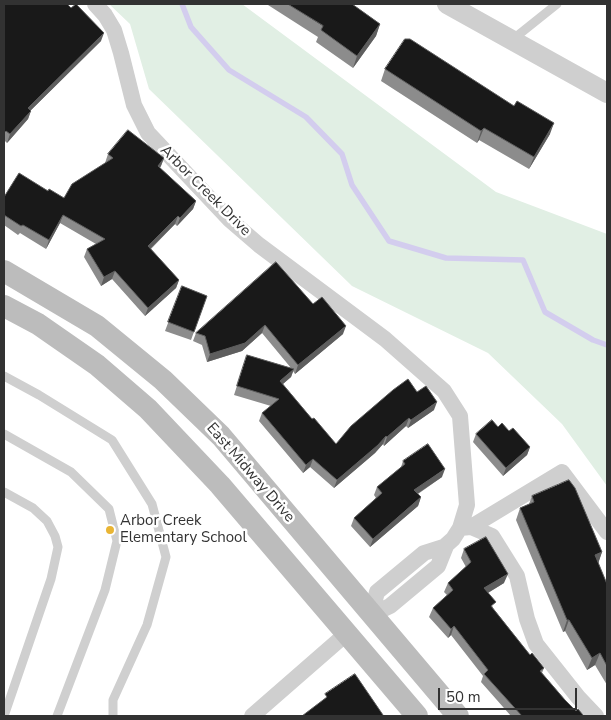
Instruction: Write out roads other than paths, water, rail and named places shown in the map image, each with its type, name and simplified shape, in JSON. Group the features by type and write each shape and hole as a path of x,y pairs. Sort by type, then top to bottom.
{"main road":[{"name":"East Midway Drive","path":"4,272 97,326 163,380 221,436 458,716"},
{"name":"East Midway Drive","path":"4,306 38,324 89,360 148,409 220,485 417,716"},
{"path":"346,634 371,615"}],"street":[{"name":"Arbor Creek Drive","path":"95,4 105,15 114,30 134,105 148,133 230,220 259,245 385,339 444,391 460,416 468,505 466,528"},
{"path":"447,4 607,93"},
{"path":"371,615 390,606 438,566 446,546 444,547 466,528 562,472 607,532"},
{"path":"466,528 492,536 517,576 527,619 536,644 578,697 596,716"},
{"path":"252,716 346,634"}],"lane":[{"path":"512,40 557,4"},
{"path":"4,376 112,440 152,504 166,557 147,625 113,700 113,716"},
{"path":"4,434 71,472 109,509 117,541 105,590 57,716"},
{"path":"4,492 33,508 47,521 55,536 58,547 51,579 4,716"}],"waterway":[{"path":"182,4 191,27 229,70 306,117 342,154 352,185 389,241 446,258 523,260 545,312 593,340 607,345"}],"place":[{"name":"Arbor Creek Elementary School","path":"110,530"}]}
